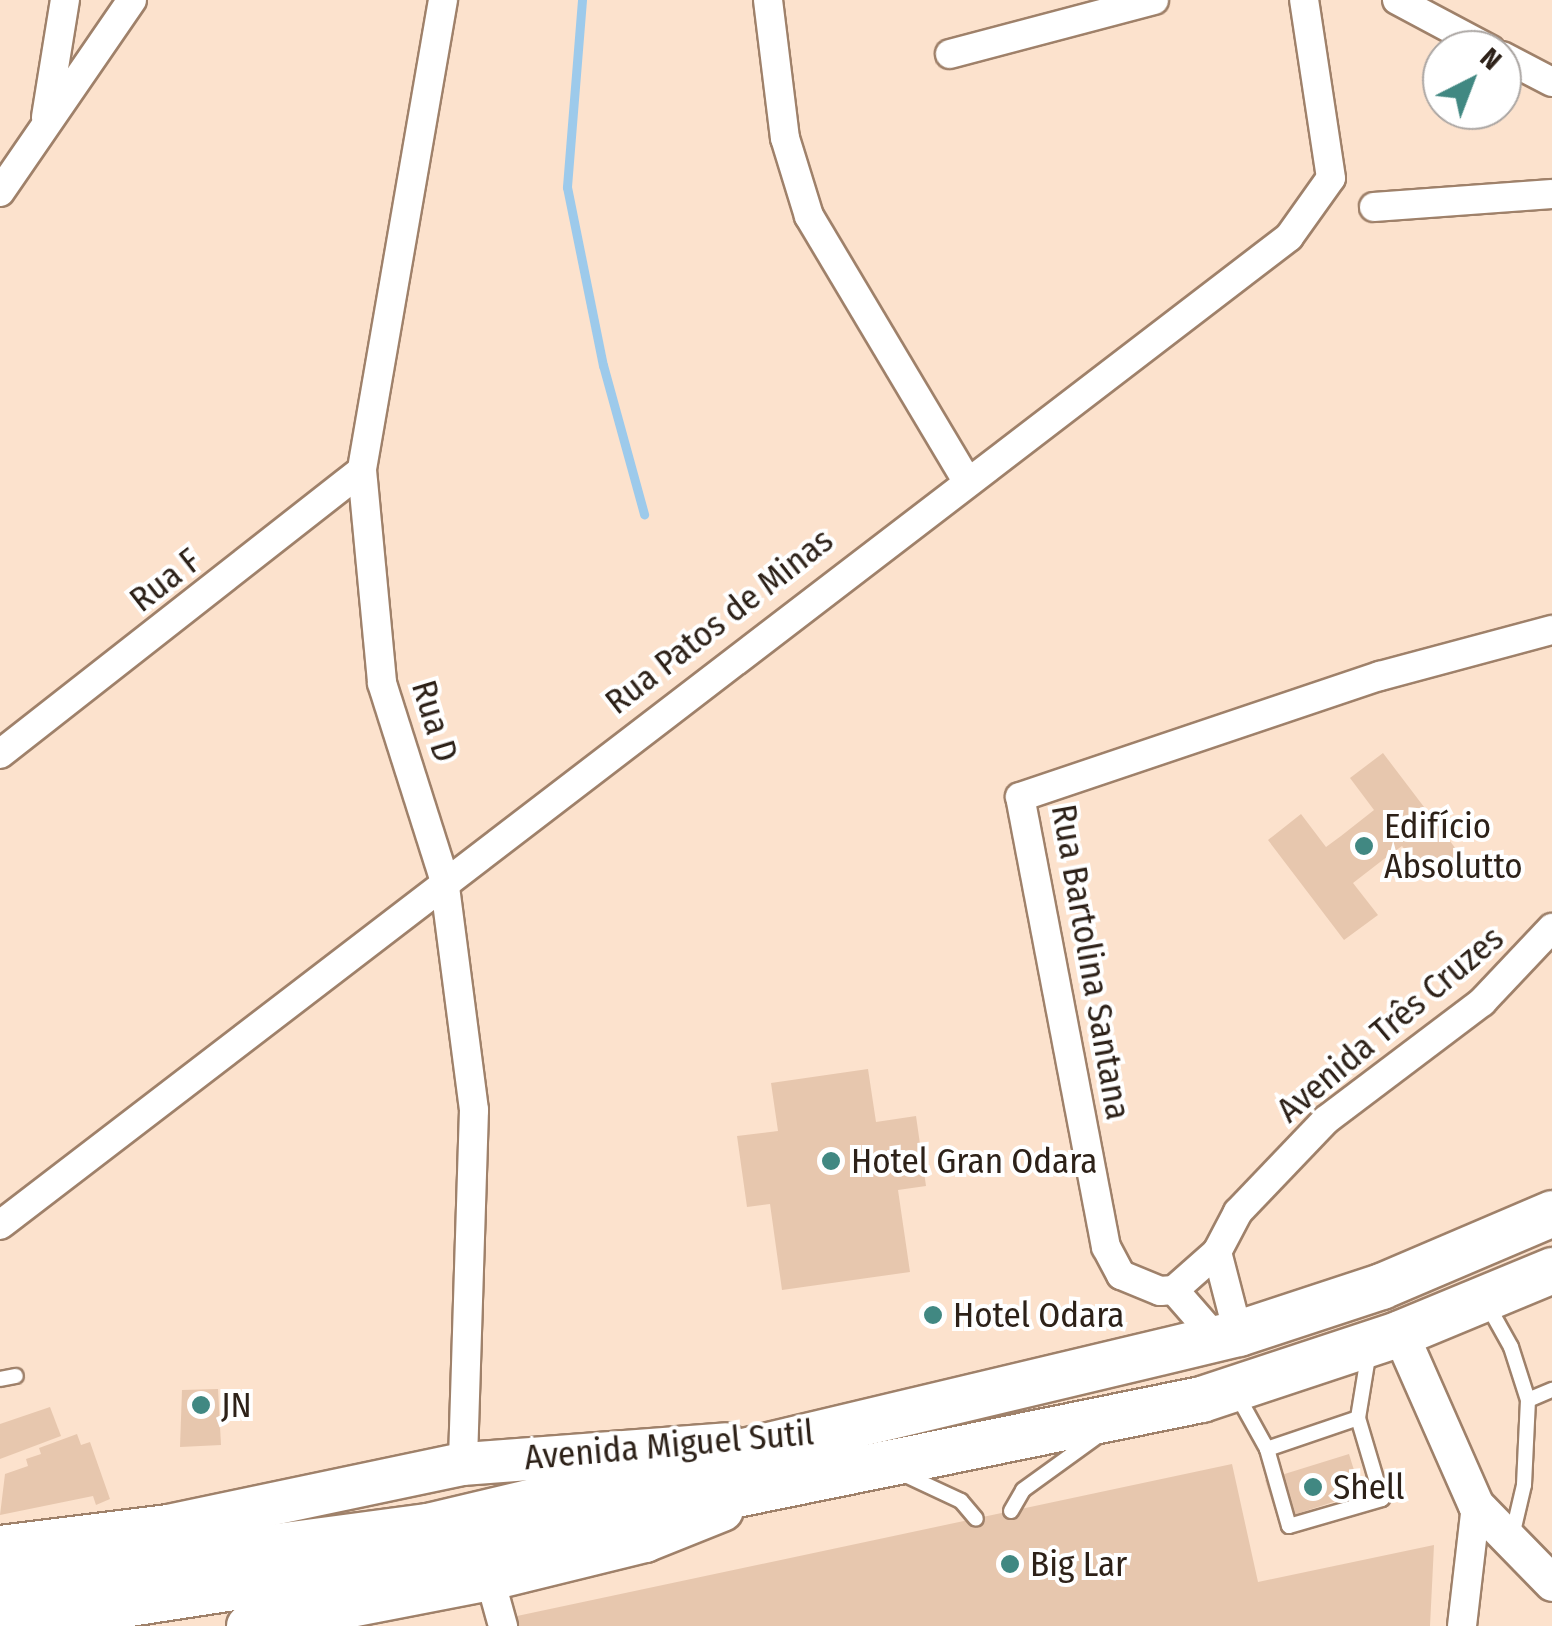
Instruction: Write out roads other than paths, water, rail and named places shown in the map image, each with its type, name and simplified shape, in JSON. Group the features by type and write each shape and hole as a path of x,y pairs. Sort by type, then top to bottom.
{"highway":[{"name":"Avenida Miguel Sutil","path":"785,1462 1227,1336 1381,1286 1552,1213"},
{"name":"Avenida Miguel Sutil","path":"785,1462 877,1466 1234,1388 1386,1338 1552,1270"},
{"path":"0,1582 428,1526 785,1462"},
{"path":"0,1622 437,1555 785,1462"}],"main road":[{"name":"Avenida Miguel Sutil","path":"0,1547 168,1526 463,1464 785,1462"},
{"name":"Avenida Miguel Sutil","path":"248,1626 490,1579 645,1540 785,1462"}],"street":[{"path":"44,127 65,0"},
{"path":"0,192 132,0"},
{"name":"Rua D","path":"443,0 362,470 382,682 444,879 474,1110 463,1464"},
{"path":"768,0 785,138 809,216 966,479"},
{"name":"Rua Patos de Minas","path":"0,1225 966,479 1290,237 1331,178 1304,0"},
{"path":"1397,0 1453,30"},
{"path":"950,54 1147,1"},
{"path":"1522,66 1552,82"},
{"path":"1374,208 1552,194"},
{"name":"Rua F","path":"5,748 188,611 362,470"},
{"name":"Rua Bartolina Santana","path":"1174,1290 1121,1276 1106,1247 1020,797 1380,676 1552,630"},
{"name":"Avenida Três Cruzes","path":"1217,1252 1238,1212 1326,1120 1482,1002 1552,928"},
{"path":"1217,1252 1174,1290 1227,1336"},
{"path":"1217,1252 1227,1336"},
{"path":"1386,1338 1476,1505 1552,1582"},
{"path":"1462,1626 1476,1505"},
{"path":"490,1579 503,1626"}],"lane":[{"path":"1484,1298 1512,1347 1528,1400 1524,1484 1511,1540"},
{"path":"1234,1388 1267,1450 1289,1526 1382,1499 1358,1418 1386,1338"},
{"path":"0,1379 16,1376"},
{"path":"1528,1400 1552,1390"},
{"path":"1011,1512 1048,1469 1138,1412"},
{"path":"1267,1450 1358,1418"},
{"path":"877,1466 961,1501 976,1519"}],"waterway":[{"path":"582,0 567,187 603,365 644,514"}],"place":[{"name":"Edifício Absolutto","path":"1364,846"},
{"name":"Hotel Gran Odara","path":"831,1161"},
{"name":"Hotel Odara","path":"933,1315"},
{"name":"JN","path":"201,1405"},
{"name":"Shell","path":"1313,1487"},
{"name":"Big Lar","path":"1010,1564"}]}
